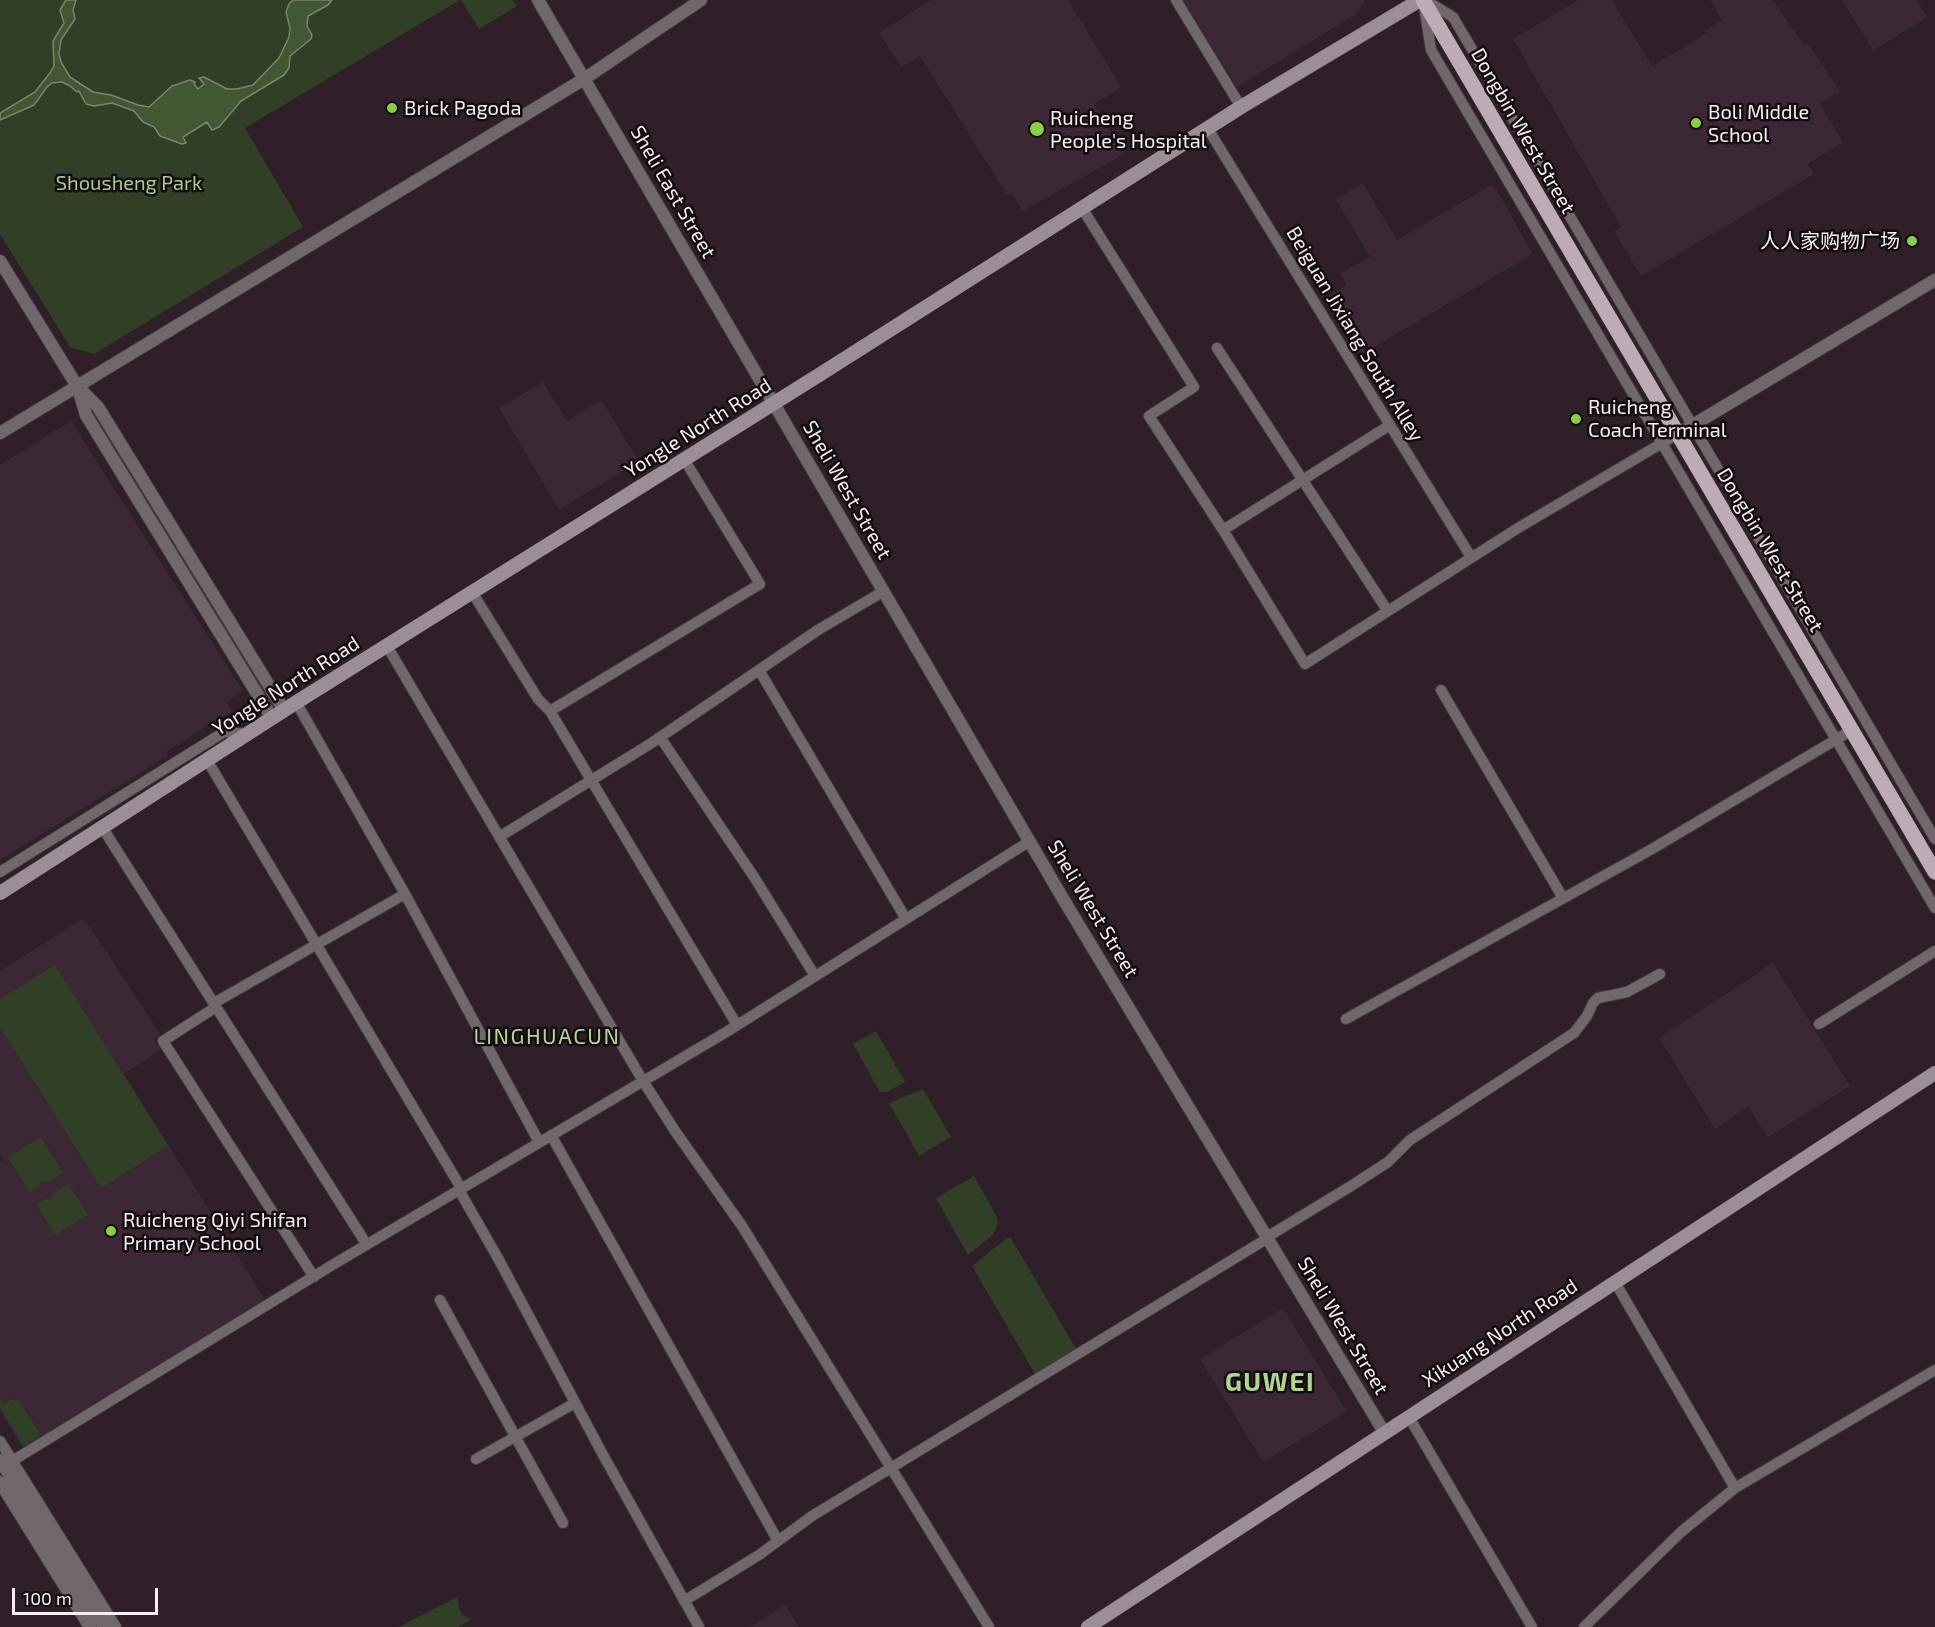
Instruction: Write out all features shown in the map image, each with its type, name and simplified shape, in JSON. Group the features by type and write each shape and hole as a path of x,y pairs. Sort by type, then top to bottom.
{"main road":[{"name":"Yongle North Road","path":"0,894 296,702 774,403 1241,106 1423,0"},
{"name":"Dongbin West Street","path":"1423,0 1684,431 1851,730 1935,872"},
{"name":"Xikuang North Road","path":"1088,1627 1935,1073"},
{"name":"Xikuang North Road","path":"1104,1627 1935,1084"}],"street":[{"name":"Sheli East Street","path":"537,0 774,403"},
{"path":"0,433 584,79 701,0"},
{"path":"1176,0 1241,106"},
{"path":"1423,0 1431,50 1935,908"},
{"name":"Beiguan Jixiang South Alley","path":"1208,129 1471,557"},
{"path":"1082,208 1194,387 1149,416 1223,530 1305,664 1518,528 1935,280"},
{"path":"0,261 77,386 98,407 284,710"},
{"path":"1217,348 1387,610"},
{"path":"77,386 86,415 272,718"},
{"name":"Sheli West Street","path":"774,403 1030,841 1384,1432"},
{"path":"1223,530 1390,425"},
{"path":"1684,431 1935,839"},
{"path":"550,711 760,584 684,459"},
{"path":"499,837 660,737 818,630 884,591"},
{"path":"472,592 538,699 550,711 738,1025"},
{"path":"387,646 643,1081 742,1226 989,1627"},
{"path":"759,670 906,919"},
{"path":"1441,690 1563,898"},
{"path":"296,702 405,894 539,1142"},
{"path":"1346,1019 1652,849 1851,730"},
{"path":"0,872 224,732 248,734"},
{"path":"660,737 756,880 815,976"},
{"path":"207,760 460,1189 699,1627"},
{"path":"102,827 367,1245"},
{"path":"5,1462 738,1025 1030,841"},
{"path":"314,1277 163,1041 215,1005 405,894"},
{"path":"1819,1024 1935,951"},
{"path":"684,1601 812,1516 1388,1162 1410,1140 1574,1033 1598,998 1627,992 1660,974"},
{"path":"551,1135 778,1540"},
{"path":"1619,1289 1735,1488"},
{"path":"440,1300 563,1523"},
{"path":"1584,1627 1681,1532 1735,1488 1935,1370"},
{"path":"476,1459 575,1403"},
{"path":"1413,1424 1532,1627"},
{"path":"0,1441 5,1462 104,1627"},
{"path":"5,1462 116,1627"},
{"path":"0,1482 90,1627"}],"shaded area":[{"path":"66,0 76,0 73,10 75,19 61,40 59,54 70,77 93,92 149,107 172,86 190,80 195,82 198,89 204,84 199,78 204,77 227,89 253,85 279,58 289,37 290,28 286,12 289,4 293,0 332,0 328,5 308,16 307,26 312,35 311,39 290,56 289,68 284,75 241,101 219,127 212,130 207,122 183,137 186,143 182,144 160,136 154,127 143,122 134,111 112,103 94,106 86,104 79,91 77,92 62,82 52,83 47,87 34,105 0,120 0,113 35,92 54,66 53,41 64,23 60,10"},
{"name":"Ruicheng People's Hospital","path":"931,0 1068,0 1121,87 1094,104 1124,154 1023,211 1011,193 1007,195 920,56 901,67 879,33"},
{"path":"1183,0 1366,0 1356,14 1237,87"},
{"name":"Boli Middle School","path":"1578,0 1612,0 1652,66 1706,34 1705,30 1722,20 1710,0 1773,0 1803,44 1807,42 1840,91 1820,104 1843,142 1808,164 1814,174 1641,276 1614,231 1621,227 1513,39"},
{"path":"1842,0 1917,0 1927,17 1873,51"},
{"path":"1363,183 1397,240 1493,184 1533,254 1360,355 1326,297 1347,285 1340,274 1370,257 1336,199"},
{"path":"543,382 567,421 601,400 639,461 559,510 499,408"},
{"path":"71,421 243,691 227,702 232,711 166,752 168,756 0,860 0,465"},
{"name":"Ruicheng Qiyi Shifan Primary School","path":"84,918 161,1035 154,1040 161,1050 124,1074 266,1301 23,1448 0,1411 0,1162 3,1160 0,1155 0,971"},
{"path":"1773,963 1850,1086 1768,1137 1748,1107 1715,1129 1659,1038"},
{"path":"1283,1308 1347,1412 1263,1462 1200,1359"},
{"path":"785,1605 799,1627 750,1627"}],"green space":[{"name":"Shousheng Park","path":"0,0 460,0 245,128 303,227 94,354 70,347 0,234"},
{"path":"461,0 513,0 517,6 479,29"},
{"path":"55,965 168,1146 101,1188 0,1027 0,999"},
{"path":"876,1031 905,1082 887,1092 880,1092 853,1044"},
{"path":"923,1089 951,1137 919,1156 889,1103"},
{"path":"41,1137 63,1173 47,1182 41,1182 38,1188 30,1193 8,1157"},
{"path":"974,1176 996,1215 998,1223 993,1235 968,1255 936,1198"},
{"path":"69,1184 88,1215 55,1235 36,1204 44,1199 51,1199 53,1193"},
{"path":"1007,1238 1011,1238 1076,1349 1035,1374 972,1266"},
{"path":"0,1398 4,1404 14,1398 15,1401 18,1399 41,1435 24,1446 0,1408"},
{"path":"457,1597 460,1611 464,1616 470,1618 458,1627 399,1627"}],"place":[{"name":"Brick Pagoda","path":"392,108"},
{"name":"Boli Middle School","path":"1696,123"},
{"name":"Ruicheng People's Hospital","path":"1037,129"},
{"name":"人人家购物广场","path":"1912,241"},
{"name":"Ruicheng Coach Terminal","path":"1576,419"},
{"name":"Ruicheng Qiyi Shifan Primary School","path":"111,1231"}],"district":[{"name":"LINGHUACUN","path":"547,1037"},
{"name":"GUWEI","path":"1270,1382"}]}
